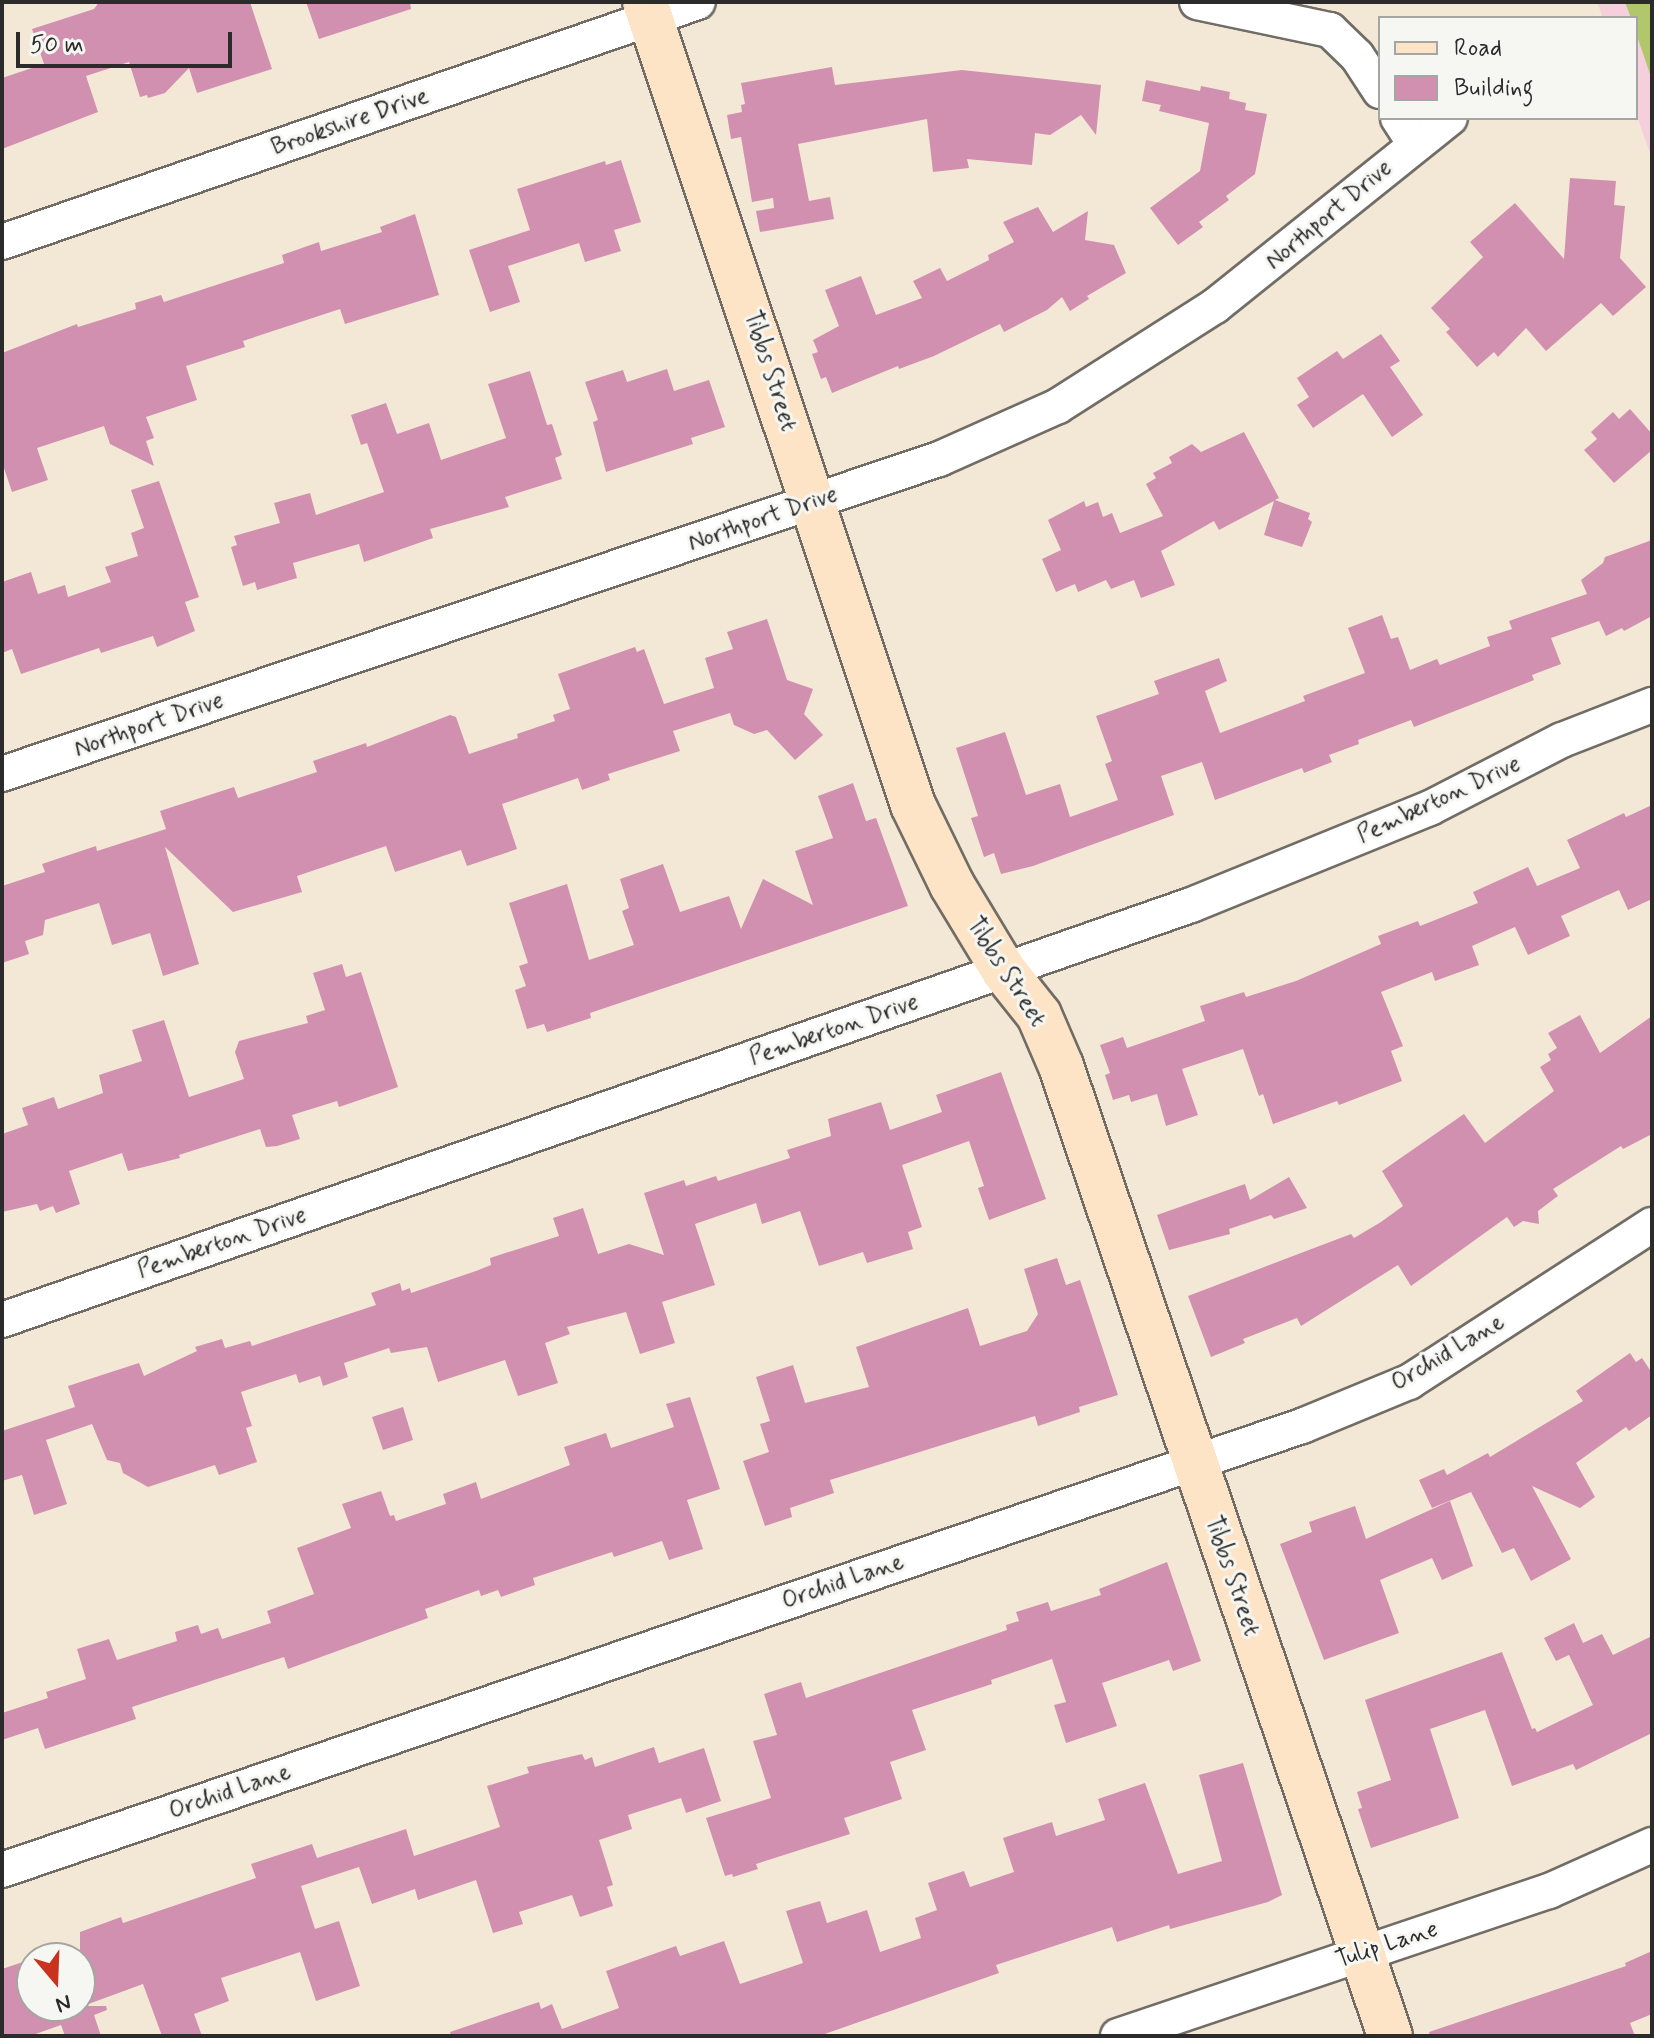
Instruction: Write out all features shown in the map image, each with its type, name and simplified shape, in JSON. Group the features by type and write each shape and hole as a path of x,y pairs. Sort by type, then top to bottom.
{"street":[{"name":"Brookshire Drive","path":"2,242 648,11 698,2"},
{"path":"1197,2 1330,30 1357,56 1378,88"},
{"name":"Tibbs Street","path":"648,11 913,805 952,885 1004,971 1039,1015 1061,1066 1390,2036"},
{"name":"Northport Drive","path":"2,774 939,459 1058,406 1215,306 1282,255 1406,131 1443,120"},
{"name":"Pemberton Drive","path":"2,1320 1004,971 1310,859 1430,808 1562,740 1652,705"},
{"name":"Orchid Lane","path":"2,1870 1302,1426 1409,1382 1652,1225"},
{"name":"Tulip Lane","path":"1118,2036 1549,1891 1652,1845"}],"shaded area":[{"path":"1597,2 1652,2 1652,159 1638,119 1638,16 1602,16"}],"green space":[{"path":"1625,2 1652,2 1652,80 1638,39 1638,16 1630,16"}],"building":[{"path":"99,2 250,2 272,69 197,93 189,68 165,93 148,98 147,95 140,97 129,62 86,76 98,112 2,149 2,78 44,64 32,29 94,9"},
{"path":"306,2 410,2 411,9 319,39"},
{"path":"832,67 835,85 962,70 1101,85 1096,135 1081,115 1050,135 1035,133 1032,165 967,159 969,168 933,172 927,119 798,144 809,201 830,197 834,219 760,232 756,211 774,208 773,198 752,202 741,137 731,139 727,115 742,112 741,105 745,104 741,83"},
{"path":"1146,80 1200,91 1201,86 1230,92 1229,99 1246,103 1245,110 1267,114 1255,174 1226,196 1229,200 1199,222 1203,227 1178,245 1150,208 1200,171 1209,123 1159,111 1161,105 1142,101"},
{"path":"621,160 641,222 614,230 621,251 585,262 579,243 508,266 520,302 490,312 469,250 530,230 517,189 605,161 606,165"},
{"path":"1570,178 1616,181 1614,205 1625,206 1620,258 1646,287 1613,316 1601,303 1546,351 1526,328 1498,357 1494,352 1477,367 1446,332 1450,329 1431,308 1483,257 1470,242 1515,203 1564,259"},
{"path":"1038,207 1053,232 1088,211 1085,240 1114,245 1126,273 1087,296 1089,299 1070,311 1062,297 1047,310 1004,332 1000,324 934,356 899,369 898,366 832,393 826,377 821,379 812,354 818,352 813,340 839,326 825,290 861,276 876,315 922,298 913,281 940,268 947,281 989,260 988,255 1014,242 1003,222"},
{"path":"415,214 439,295 345,324 340,309 243,341 245,347 186,366 197,400 146,417 154,438 146,441 154,466 110,444 104,426 37,448 48,480 12,492 2,462 2,353 77,324 78,327 136,309 135,303 161,295 164,302 284,263 282,255 319,242 321,251 382,232 380,227"},
{"path":"1381,334 1400,361 1390,367 1423,415 1392,437 1363,394 1313,428 1297,405 1309,397 1297,378 1337,351 1343,359"},
{"path":"667,369 674,391 709,380 725,427 691,438 693,444 606,472 593,422 598,420 585,382 623,370 627,382"},
{"path":"530,371 547,425 552,424 562,455 555,458 562,479 505,497 509,507 430,529 433,538 364,562 359,544 293,563 297,578 257,590 255,582 243,586 231,547 237,545 234,536 280,523 274,503 310,493 316,515 384,492 367,443 361,445 351,415 386,403 397,434 429,423 441,460 506,438 488,384"},
{"path":"1630,409 1652,434 1652,450 1614,483 1584,450 1597,439 1591,432 1613,412 1619,419"},
{"path":"1244,432 1279,498 1275,500 1310,513 1308,519 1312,522 1302,547 1264,535 1274,501 1219,530 1214,521 1161,551 1175,585 1141,598 1134,580 1111,589 1106,580 1078,592 1075,584 1056,592 1042,559 1061,550 1048,520 1084,501 1086,507 1098,502 1103,517 1112,513 1120,533 1163,516 1146,484 1156,478 1153,473 1172,463 1169,457 1192,444 1201,452"},
{"path":"159,481 199,597 185,602 195,631 157,647 153,636 101,653 99,648 21,674 12,649 2,653 2,582 31,572 38,594 65,585 68,597 111,582 105,567 138,556 131,533 144,528 131,490"},
{"path":"1652,540 1652,616 1624,631 1622,628 1606,636 1599,621 1551,638 1561,664 1532,675 1534,680 1414,727 1411,720 1358,740 1359,744 1329,755 1332,762 1304,773 1302,768 1215,800 1202,762 1161,776 1174,815 1033,866 1001,874 994,853 984,857 971,818 978,816 956,748 1005,732 1026,795 1060,784 1070,817 1118,800 1105,764 1112,761 1096,716 1159,694 1154,681 1219,658 1227,681 1205,691 1220,733 1305,701 1303,696 1365,673 1348,628 1382,615 1391,639 1398,637 1410,670 1437,659 1440,665 1490,646 1487,637 1512,629 1509,621 1587,594 1581,580 1603,563 1605,557"},
{"path":"767,619 787,680 813,689 804,714 823,735 795,760 767,730 754,734 734,725 730,713 673,731 680,751 608,774 610,780 582,790 578,778 502,804 517,849 467,866 461,850 395,872 386,846 297,876 302,892 233,912 165,847 199,964 163,976 150,933 112,945 99,903 45,920 43,935 25,941 29,954 2,963 2,886 45,872 42,864 96,846 97,851 166,829 160,811 234,787 238,798 317,772 313,761 366,743 367,747 450,715 456,717 469,754 518,738 517,734 555,721 553,715 570,709 558,674 635,647 637,652 644,649 664,704 714,688 705,658 733,649 727,632"},
{"path":"853,783 866,821 876,818 908,906 590,1013 591,1018 547,1032 544,1024 527,1029 515,990 526,986 519,966 528,963 509,903 567,884 589,960 634,945 622,911 629,908 620,879 663,864 680,912 729,896 741,929 763,879 813,905 795,851 833,838 818,796"},
{"path":"1652,805 1652,899 1628,910 1619,890 1561,916 1570,936 1528,955 1515,927 1472,946 1479,965 1435,981 1432,972 1381,992 1403,1046 1391,1051 1402,1081 1339,1105 1337,1101 1273,1124 1263,1094 1259,1096 1243,1049 1182,1069 1198,1115 1166,1126 1157,1094 1131,1102 1129,1095 1113,1100 1105,1075 1110,1073 1100,1045 1123,1037 1127,1048 1205,1021 1200,1006 1244,992 1246,997 1296,981 1381,944 1378,936 1418,921 1420,926 1478,903 1473,892 1528,867 1537,886 1580,868 1567,840 1624,813 1626,817"},
{"path":"342,964 346,977 361,972 398,1087 339,1107 337,1101 292,1115 300,1139 277,1146 266,1147 260,1129 179,1155 180,1158 128,1171 122,1153 69,1171 80,1204 56,1213 53,1206 40,1211 37,1204 2,1212 2,1134 28,1125 22,1108 54,1097 58,1109 103,1093 99,1075 142,1061 132,1030 164,1020 189,1097 244,1079 235,1052 239,1041 308,1023 306,1016 325,1010 313,973"},
{"path":"1580,1015 1600,1053 1652,1016 1652,1134 1623,1149 1621,1146 1553,1189 1558,1196 1538,1211 1539,1224 1523,1221 1514,1227 1507,1217 1411,1286 1398,1265 1301,1326 1297,1318 1243,1339 1245,1343 1211,1357 1188,1296 1351,1234 1354,1238 1381,1222 1403,1206 1382,1171 1464,1114 1485,1143 1554,1091 1540,1067 1551,1060 1548,1054 1557,1048 1548,1033"},
{"path":"1001,1072 1046,1199 989,1220 978,1188 984,1186 969,1141 902,1165 922,1227 908,1232 913,1249 867,1263 863,1252 819,1266 800,1211 762,1224 756,1203 695,1224 715,1285 662,1302 675,1343 640,1354 626,1312 567,1327 570,1334 545,1343 558,1383 518,1396 505,1360 438,1382 427,1347 391,1353 389,1348 344,1363 348,1377 323,1386 320,1376 299,1383 296,1374 241,1392 252,1426 246,1428 257,1462 219,1475 215,1465 148,1487 123,1473 120,1463 107,1460 92,1424 46,1440 67,1504 34,1515 22,1475 2,1481 2,1431 75,1407 68,1386 139,1363 144,1376 197,1351 195,1347 222,1339 225,1348 250,1341 252,1346 376,1305 371,1293 400,1283 402,1291 410,1288 411,1293 476,1271 491,1265 490,1258 559,1236 553,1218 583,1208 598,1254 629,1244 664,1255 644,1193 684,1180 686,1186 716,1176 718,1181 790,1158 787,1150 831,1136 828,1119 881,1102 890,1130 942,1112 936,1095"},
{"path":"1289,1177 1307,1208 1274,1219 1271,1215 1229,1229 1230,1234 1169,1250 1157,1215 1245,1184 1250,1200"},
{"path":"1057,1258 1066,1285 1080,1280 1118,1395 1079,1407 1080,1412 1038,1426 1035,1416 830,1480 834,1493 790,1508 792,1517 765,1526 743,1461 769,1452 760,1424 770,1421 756,1377 793,1365 805,1403 869,1387 856,1347 968,1308 980,1346 1027,1331 1038,1314 1024,1269"},
{"path":"1630,1353 1636,1362 1642,1358 1652,1373 1652,1415 1629,1431 1626,1427 1576,1463 1595,1497 1580,1508 1532,1486 1571,1559 1531,1581 1514,1548 1502,1553 1471,1492 1432,1508 1419,1480 1444,1469 1447,1475 1488,1453 1490,1457 1583,1401 1576,1391"},
{"path":"690,1397 720,1489 687,1500 703,1549 669,1560 662,1541 614,1557 612,1552 533,1578 535,1585 501,1597 498,1590 481,1596 479,1590 425,1609 428,1618 288,1669 284,1657 132,1707 136,1719 45,1749 38,1728 2,1740 2,1713 48,1698 46,1692 86,1679 77,1649 109,1639 117,1660 177,1641 175,1632 198,1625 201,1634 218,1628 222,1639 271,1623 267,1611 314,1594 297,1548 351,1528 342,1504 381,1491 390,1516 394,1515 396,1521 446,1504 443,1494 476,1482 481,1499 570,1465 564,1447 606,1433 611,1448 674,1427 666,1404"},
{"path":"403,1407 413,1440 383,1450 372,1417"},
{"path":"1450,1501 1473,1566 1442,1580 1432,1558 1380,1580 1399,1633 1324,1660 1280,1544 1312,1532 1309,1522 1355,1506 1366,1539"},
{"path":"1167,1562 1201,1661 1173,1671 1169,1660 1102,1683 1117,1726 1066,1743 1054,1705 1066,1702 1052,1659 991,1680 992,1684 912,1710 926,1750 890,1762 902,1799 844,1818 850,1834 756,1864 758,1869 733,1877 732,1874 725,1876 706,1818 771,1798 753,1741 777,1735 764,1694 801,1682 806,1698 1007,1630 1006,1625 1019,1621 1016,1612 1048,1602 1051,1611 1101,1595 1099,1589"},
{"path":"1574,1623 1583,1643 1602,1634 1613,1655 1652,1636 1652,1733 1576,1770 1573,1764 1512,1786 1485,1710 1430,1729 1459,1818 1371,1848 1358,1809 1362,1808 1357,1792 1391,1780 1365,1700 1502,1652 1532,1729 1535,1728 1537,1732 1593,1705 1569,1655 1556,1661 1544,1638"},
{"path":"654,1747 659,1763 704,1748 721,1801 686,1813 681,1798 628,1815 632,1829 599,1840 613,1885 607,1887 613,1906 580,1917 572,1895 519,1912 523,1924 493,1933 476,1880 418,1900 415,1889 372,1904 359,1867 301,1886 315,1929 339,1921 360,1986 316,2001 300,1952 221,1978 229,2001 194,2014 202,2036 162,2036 143,1984 96,2001 96,1942 80,1942 80,1932 121,1917 123,1923 256,1878 251,1864 312,1844 317,1858 406,1829 414,1856 500,1827 487,1786 529,1773 527,1767 582,1754 585,1760 592,1757 595,1767"},
{"path":"1243,1763 1282,1895 1268,1902 1170,1929 1169,1925 1117,1942 1112,1927 996,1965 999,1973 819,2036 451,2036 450,2032 539,2002 541,2009 552,2004 562,2029 619,2008 606,1971 676,1946 680,1956 724,1941 740,1984 803,1963 786,1911 820,1901 827,1923 867,1910 880,1952 921,1938 915,1918 937,1910 928,1883 964,1871 970,1887 1014,1872 1003,1838 1052,1822 1056,1836 1105,1820 1098,1799 1145,1783 1178,1874 1222,1861 1199,1775"},
{"path":"1652,1951 1652,2014 1630,2023 1635,2036 1430,2036 1429,2032 1626,1966 1625,1963"},
{"path":"16,1964 16,2022 96,2021 101,2036 65,2036 61,2025 30,2036 2,2036 2,1969"},
{"path":"96,2006 106,2006 107,2010 96,2014"}]}
